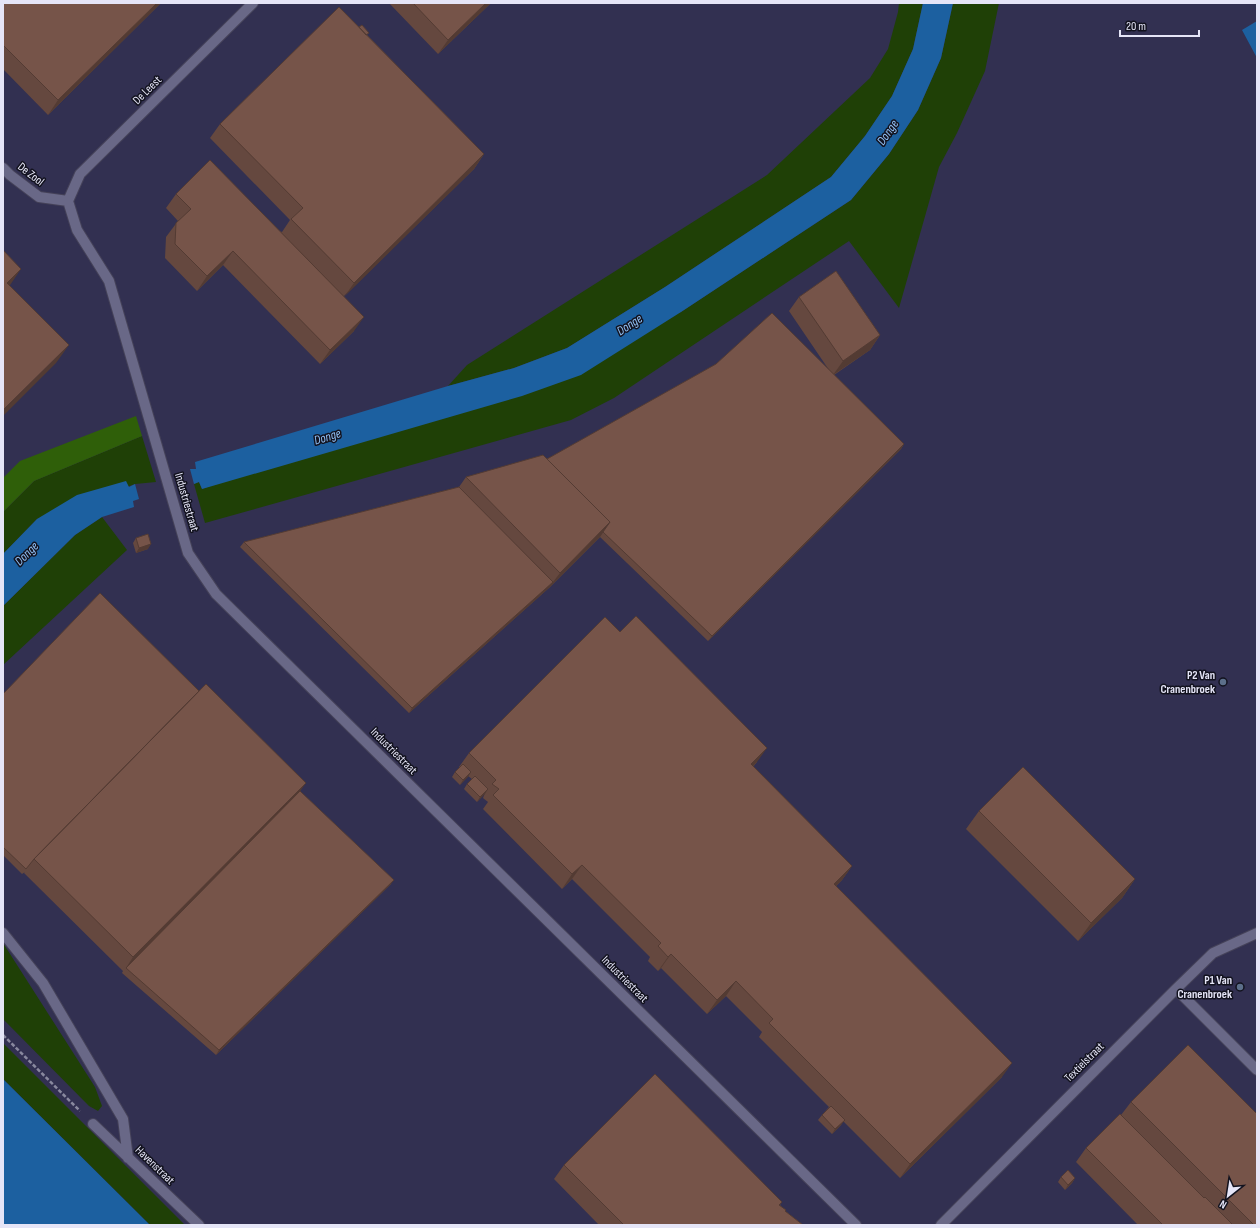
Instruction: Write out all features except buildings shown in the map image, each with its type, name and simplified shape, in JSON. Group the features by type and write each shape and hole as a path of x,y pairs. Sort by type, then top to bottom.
{"street":[{"name":"De Leest","path":"68,201 80,174 253,3"},
{"name":"De Zool","path":"3,168 39,197 68,201"},
{"name":"Industriestraat","path":"68,201 77,230 109,281 188,553 216,594 856,1225"},
{"path":"3,933 43,983 123,1119 128,1158"},
{"name":"Textielstraat","path":"941,1225 1213,953 1257,933"},
{"path":"1176,989 1257,1070"},
{"name":"Havenstraat","path":"93,1124 199,1225"}],"path":[{"path":"3,1035 93,1124"}],"shaded area":[{"path":"3,3 1257,3 1257,1225 165,1225 3,1063"}],"green space":[{"path":"899,3 923,3 913,49 892,96 865,136 831,177 665,287 567,348 514,368 448,386 467,365 767,175 870,78 888,49"},
{"path":"953,3 999,3 985,71 957,133 939,167 899,308 849,241 614,398 571,420 205,523 194,484 199,482 202,489 681,312 851,200 889,154 918,110 941,58"},
{"path":"136,416 142,436 34,481 3,512 3,478 20,461"},
{"path":"142,436 156,482 135,484 37,519 3,554 3,512 34,481"},
{"path":"102,517 127,550 3,665 3,606 75,535"},
{"path":"3,943 95,1087 102,1106 98,1111 89,1106 3,1019"},
{"path":"3,1043 185,1225 150,1225 3,1079"}],"water":[{"name":"Donge","path":"923,3 953,3 941,58 918,110 889,154 851,200 681,312 581,375 522,396 202,489 199,482 194,484 190,469 196,469 195,462 448,386 514,368 567,348 665,287 831,177 865,136 892,96 913,49"},
{"path":"1257,21 1257,58 1242,30"},
{"name":"Donge","path":"126,481 129,487 135,484 139,499 133,501 134,507 102,517 75,535 3,606 3,554 37,519 77,495"},
{"path":"3,1079 150,1225 3,1225"}],"place":[{"name":"P2 Van Cranenbroek","path":"1223,682"},
{"name":"P1 Van Cranenbroek","path":"1240,987"}]}
